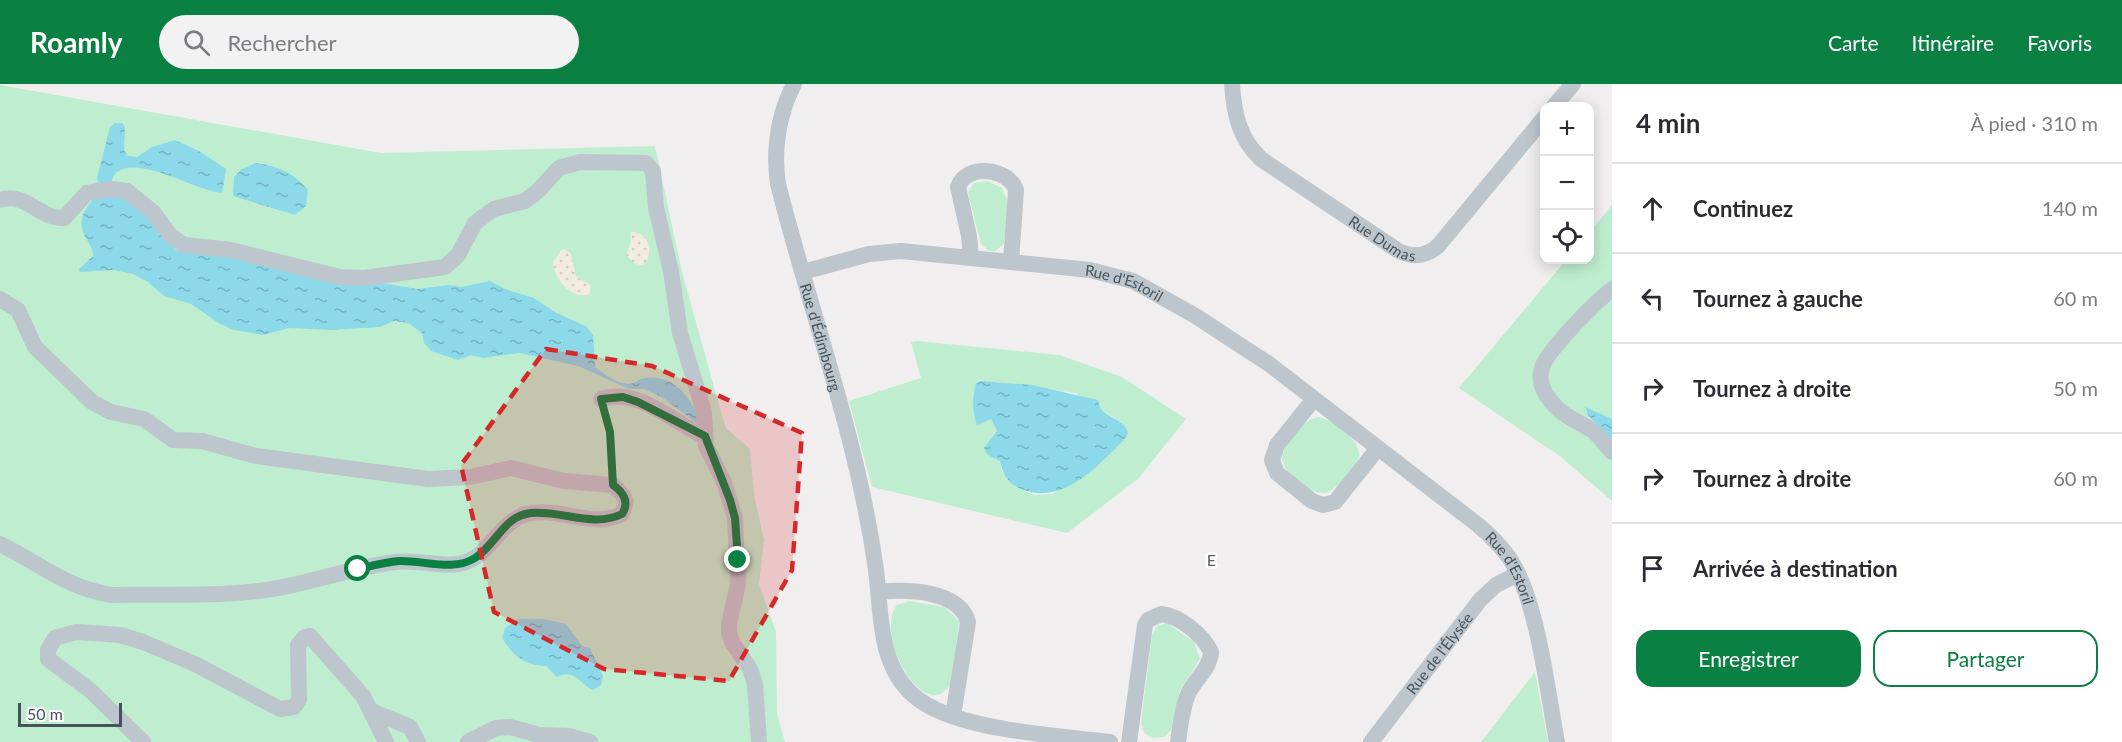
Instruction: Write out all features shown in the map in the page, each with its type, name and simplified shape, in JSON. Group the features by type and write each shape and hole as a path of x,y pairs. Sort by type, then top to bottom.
{"street":[{"name":"Rue d'Édimbourg","path":"794,84 779,123 776,169 857,466 879,592 884,638 894,673 915,697 953,716 999,727 1110,742"},
{"name":"Rue Dumas","path":"1232,84 1239,129 1248,145 1260,159 1397,250 1413,256 1427,254 1438,246 1540,124"},
{"path":"1557,102 1573,84"},
{"path":"0,200 17,198 53,216 64,218 87,193 121,189 134,196 153,213 170,235 184,245 231,250 340,277 364,278 445,267 458,255 475,223 494,209 525,201 537,192 559,168 580,162 646,163 653,171 656,208 671,271 680,333 704,412 705,436 735,518 738,584 729,633 732,642 750,669 755,684 759,742"},
{"path":"971,257 969,236 958,187 960,181 971,173 990,172 1005,176 1016,190 1011,261"},
{"name":"Rue d'Estoril","path":"803,272 869,254 890,251 971,257 1101,272 1142,285 1244,347 1489,535 1509,557 1530,606 1557,742"},
{"path":"1612,289 1589,309 1549,355 1542,367 1541,378 1542,389 1556,406 1567,417 1592,430 1612,452"},
{"path":"0,299 18,310 35,347 92,402 111,412 144,419 173,440 202,441 256,456 428,480 470,477 511,468 564,481 613,485 623,495 626,502 622,514 598,520 530,513 506,524 474,559 459,564 398,561 268,590 111,595 98,593 57,579 0,544"},
{"path":"601,399 623,397 638,402 705,436"},
{"path":"1314,399 1277,445 1272,460 1277,472 1302,494 1317,504 1335,502 1378,448"},
{"name":"Rue de l'Élysée","path":"1371,742 1485,595 1496,585 1518,574"},
{"path":"879,592 895,591 939,596 954,602 965,613 968,622 953,716"},
{"path":"1129,742 1145,626 1148,620 1161,614 1175,618 1203,639 1211,652 1208,666 1193,684 1186,700 1178,742"},
{"path":"143,742 111,709 48,659 48,650 55,638 76,632 120,635 143,642 195,664 261,700 287,709 297,705 299,700 298,645 304,637 310,636 354,684 371,711 386,742"},
{"path":"371,711 410,727 418,742"},
{"path":"468,742 496,728 510,727 539,735 569,736 590,742"}],"path":[{"path":"601,399 610,432 613,485"}],"highlighted area":[{"path":"546,349 652,366 802,433 792,570 729,681 604,669 494,612 461,465"}],"green space":[{"path":"0,85 381,153 655,146 682,272 726,428 750,449 754,495 764,540 759,584 776,632 777,714 785,742 0,742"},
{"path":"987,181 1002,188 1008,203 1004,244 995,251 989,251 981,244 968,193 974,183"},
{"path":"1612,205 1612,501 1561,457 1459,388 1563,264 1594,264 1594,227"},
{"path":"911,342 1059,355 1122,377 1186,419 1138,479 1067,533 872,487 849,401 921,378","holes":["997,382 1075,393 1121,422 1128,433 1124,440 1084,476 1052,494 1034,495 1016,487 1002,472 1000,461 984,448 997,431 991,419 986,419"]},
{"path":"1319,417 1338,426 1350,437 1359,455 1356,463 1339,483 1325,493 1305,487 1288,471 1282,459 1286,446 1295,433 1307,422"},
{"path":"909,601 944,607 959,621 952,681 941,693 929,694 917,687 897,656 892,637 891,619 897,605"},
{"path":"1167,623 1194,642 1200,659 1180,690 1171,730 1164,737 1153,738 1144,733 1141,723 1152,635 1157,626"},
{"path":"1535,672 1548,742 1481,742"}],"sand":[{"path":"631,232 642,235 648,244 649,255 643,265 635,264 626,255"},
{"path":"563,248 571,254 576,276 590,285 590,294 577,294 571,291 556,275 553,262"}],"water":[{"path":"115,123 122,123 125,127 124,149 127,156 137,157 152,147 175,140 199,151 226,169 222,193 139,168 127,168 117,172 114,176 110,184 142,207 176,250 225,256 417,289 449,285 461,287 490,281 505,289 534,298 553,311 587,327 593,335 595,367 610,378 628,384 655,378 672,383 686,395 700,419 698,424 663,398 644,389 629,389 578,366 520,353 483,358 471,355 458,360 431,351 424,343 422,333 408,323 394,321 380,327 331,330 289,328 263,335 234,330 220,324 191,304 164,296 148,282 133,274 114,270 80,272 79,269 93,256 83,231 82,219 86,209 99,192 97,178 110,127"},
{"path":"256,163 279,168 297,179 308,190 306,206 295,215 233,196 234,177 242,169"},
{"path":"981,381 1032,385 1098,400 1103,411 1122,423 1128,433 1124,440 1090,472 1065,488 1036,493 1021,489 1009,482 1000,461 988,455 984,448 997,431 991,419 977,425 973,399 976,383"},
{"path":"1585,407 1612,419 1612,440 1588,415"},
{"path":"518,619 544,619 566,624 582,646 590,648 603,676 601,685 593,690 572,675 557,677 546,666 539,666 520,659 502,638 505,628"}],"district":[{"name":"E","path":"1212,559"}],"route":[{"path":"358,569 398,561 459,564 474,559 492,543 506,524 530,513 598,520 622,514 626,502 619,489 613,485 610,432 601,399 609,397 623,397 658,410 705,436 706,446 724,482 735,518 738,560"}]}
